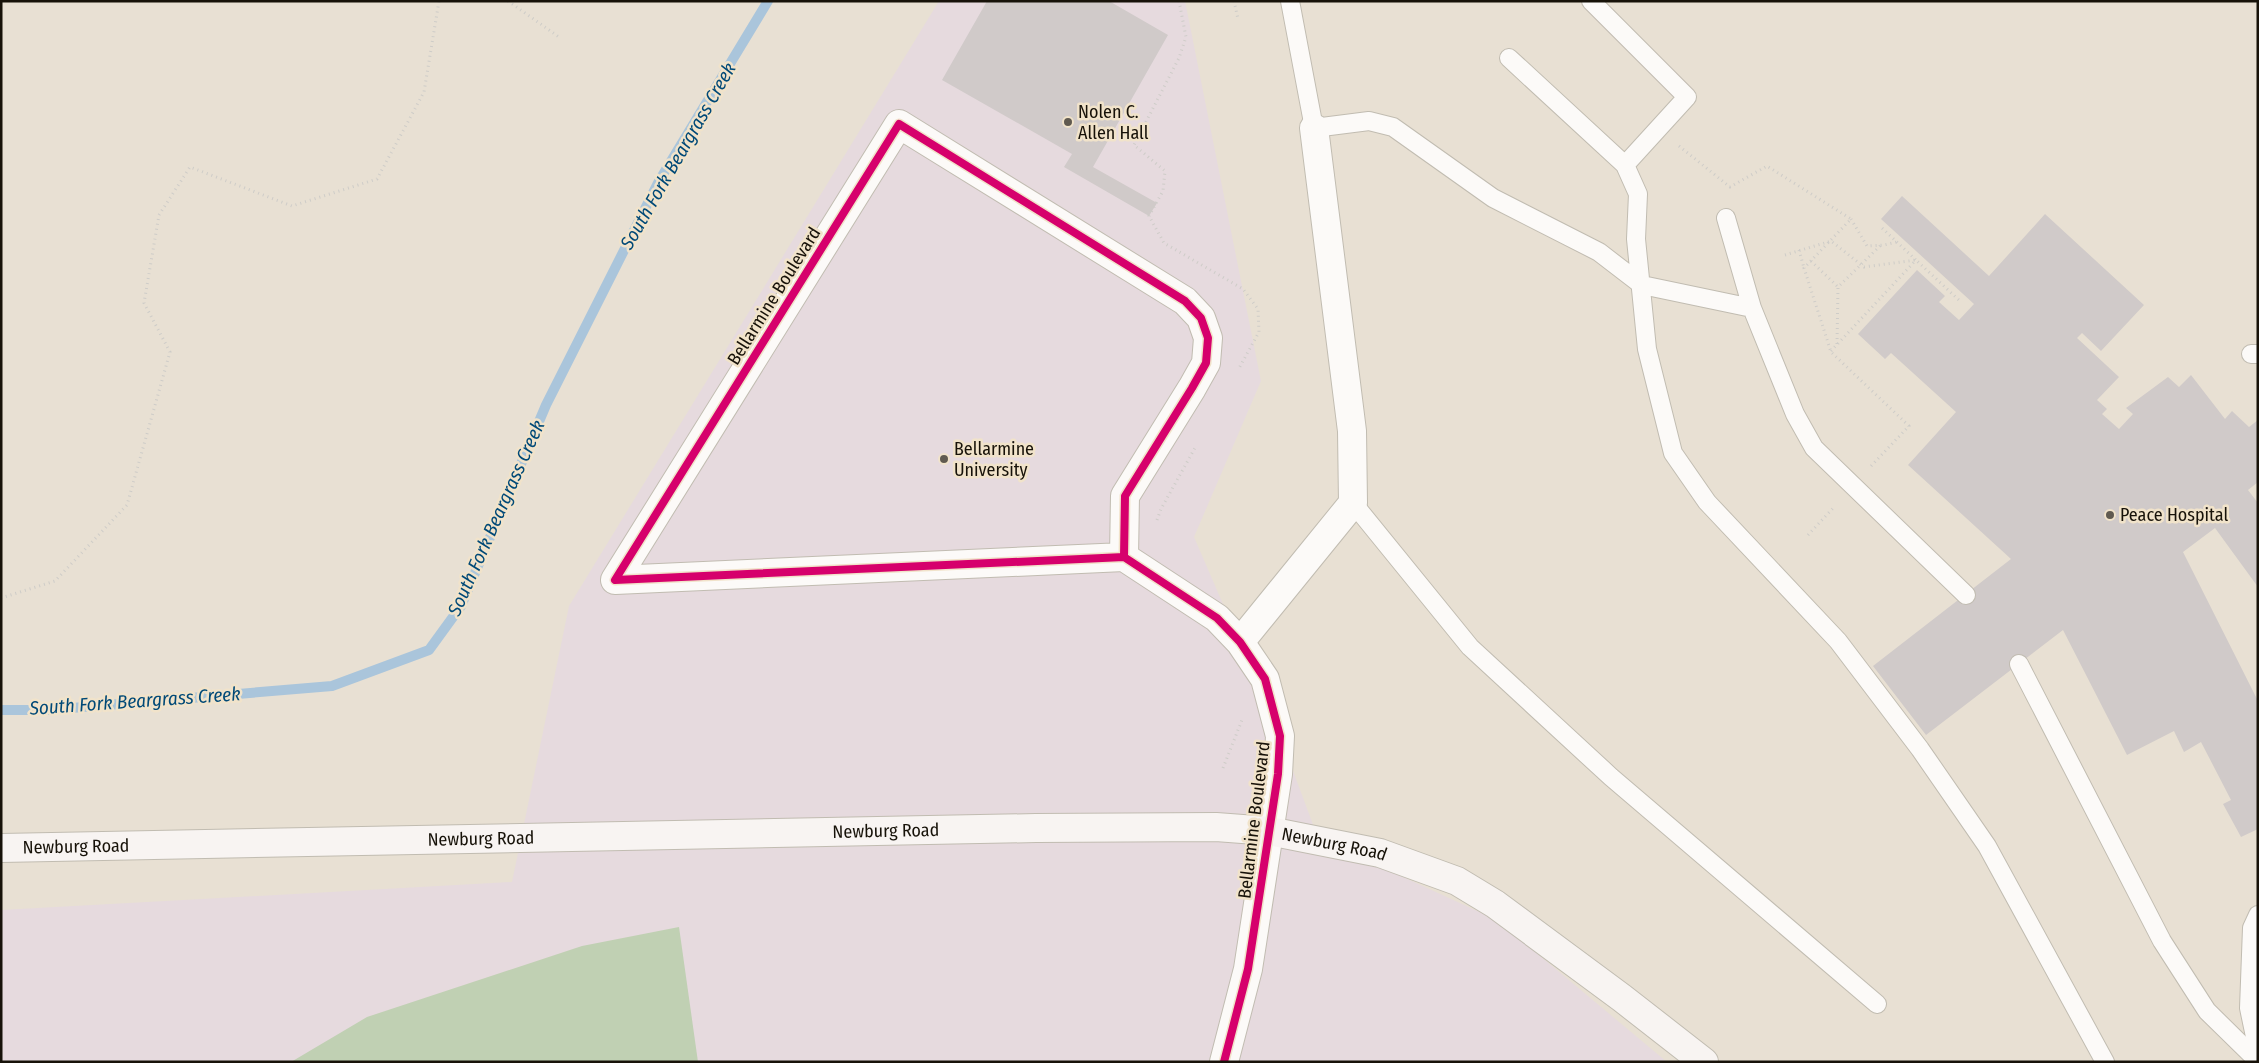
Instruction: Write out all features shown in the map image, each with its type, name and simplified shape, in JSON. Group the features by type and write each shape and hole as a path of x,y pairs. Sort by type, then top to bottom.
{"main road":[{"name":"Newburg Road","path":"1,848 1036,828 1216,827 1268,831 1380,852 1457,881 1495,904 1622,998 1704,1062"}],"street":[{"name":"Bellarmine Boulevard","path":"1124,557 1125,496 1206,363 1208,338 1201,318 1185,301 898,124 615,580 1124,557 1218,618 1240,642 1265,678 1280,736 1278,774 1248,969 1224,1062"},
{"path":"1240,642 1353,503 1352,431 1314,128"}],"lane":[{"path":"1290,1 1314,128 1370,121 1393,127 1492,198 1599,252 1642,285 1752,308"},
{"path":"1591,1 1687,97 1625,165"},
{"path":"1509,58 1625,165 1638,194 1636,240 1647,349 1673,453 1707,502 1838,641 1920,749 1987,846 2105,1062"},
{"path":"1726,218 1752,308 1795,414 1814,448 1966,594"},
{"path":"1353,503 1470,647 1610,776 1877,1004"},
{"path":"2019,664 2162,941 2207,1011 2258,1061"},
{"path":"2258,915 2252,928 2249,1008 2258,1051"}],"path":[{"path":"1,598 55,581 127,505 170,352 144,303 159,215 190,168 292,206 377,179 424,92 439,1"},
{"path":"508,1 559,37"},
{"path":"1234,1 1238,19"},
{"path":"1672,141 1730,187 1767,166 1852,219 1867,246 1880,246 1897,242"},
{"path":"1804,268 1852,219"},
{"path":"1882,228 1961,302"},
{"path":"1785,255 1831,241"},
{"path":"1831,241 1864,267 1916,260"},
{"path":"1837,346 1838,287 1880,246"},
{"path":"1799,250 1831,352 1909,426 1808,534"},
{"path":"1831,352 1916,260"},
{"path":"1811,261 1838,287"}],"shaded area":[{"name":"Bellarmine University","path":"939,1 1185,1 1261,381 1194,537 1280,736 1318,838 1497,920 1667,1062 1,1062 1,910 512,882 569,606"}],"green space":[{"path":"679,927 698,1062 291,1062 367,1017 582,946"}],"building":[{"name":"Nolen C. Allen Hall","path":"987,1 1109,1 1168,35 1093,167 1157,203 1149,216 1064,167 1072,154 942,80"},
{"name":"Peace Hospital","path":"1902,196 1989,276 2045,214 2144,305 2101,351 2082,333 2077,338 2119,377 2097,400 2107,409 2102,414 2119,429 2133,414 2126,408 2168,377 2179,387 2191,375 2225,419 2232,411 2249,427 2258,420 2258,482 2248,490 2258,503 2258,587 2215,528 2183,552 2258,701 2258,829 2241,837 2223,804 2231,800 2201,742 2184,752 2174,731 2127,755 2063,630 1926,735 1873,666 2011,559 1908,465 1956,412 1891,353 1885,359 1858,334 1917,270 1945,296 1939,302 1959,320 1974,304 1881,219"}],"waterway":[{"name":"South Fork Beargrass Creek","path":"1,710 48,710 332,686 429,650 461,606 546,405 659,181 768,1"}],"cycle path":[{"path":"1124,557 1125,496 1206,363 1208,338 1201,318 1185,301 899,124 615,580 1124,557 1217,618 1240,642 1265,679 1280,736 1278,774 1248,969 1224,1062"}],"place":[{"name":"Nolen C. Allen Hall","path":"1068,122"},
{"name":"Bellarmine University","path":"944,459"},
{"name":"Peace Hospital","path":"2110,515"}]}
